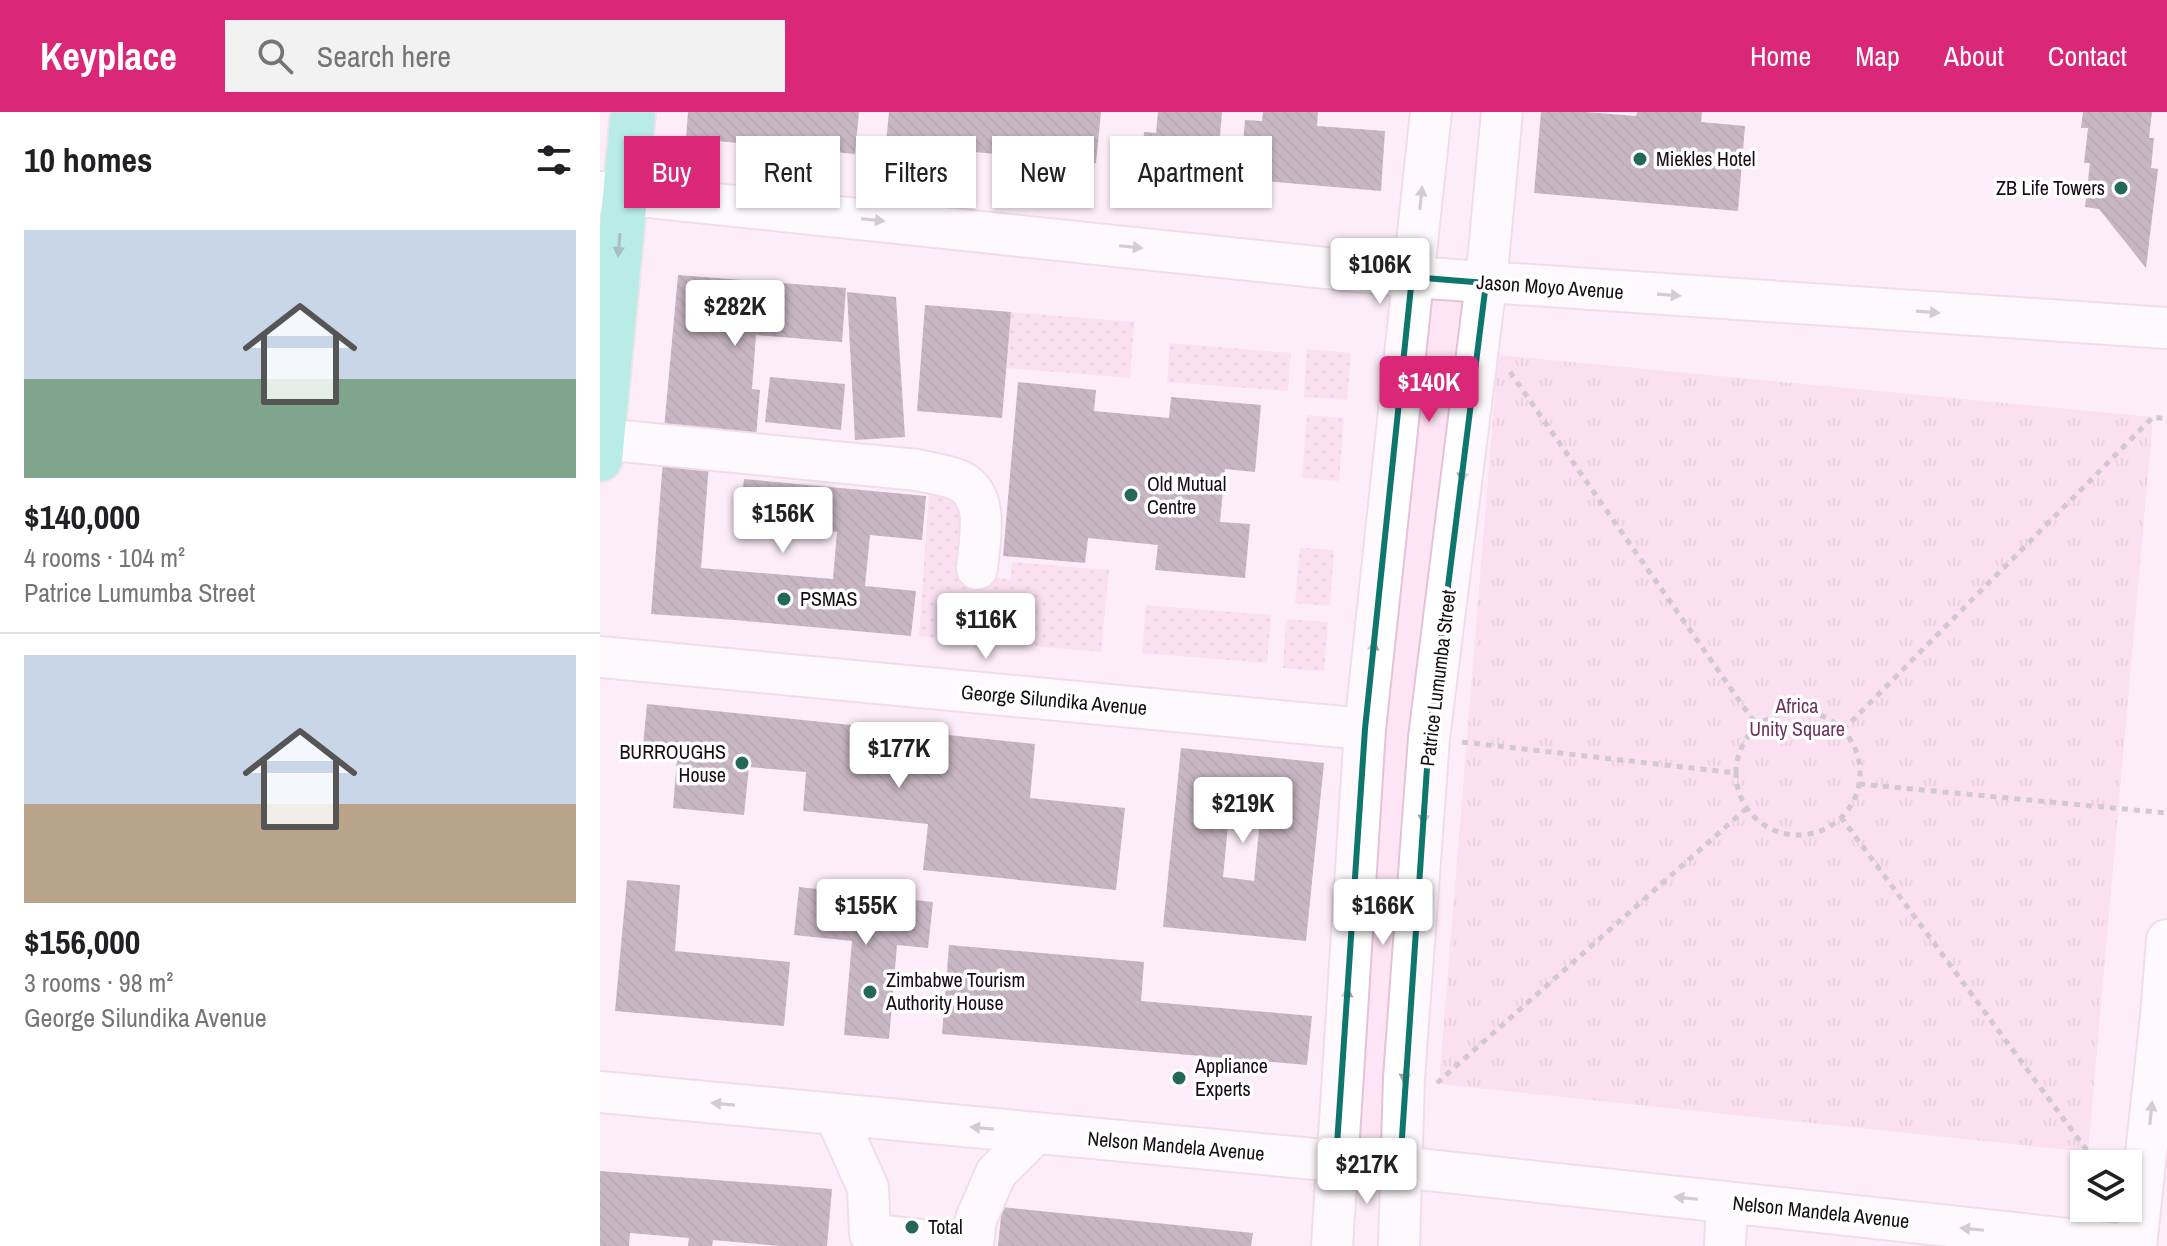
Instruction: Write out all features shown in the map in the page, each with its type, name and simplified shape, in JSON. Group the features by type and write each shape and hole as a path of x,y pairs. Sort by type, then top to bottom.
{"main road":[{"path":"601,449 612,193 633,112"}],"street":[{"path":"1332,1246 1365,729 1431,112"},
{"name":"Patrice Lumumba Street","path":"1399,1246 1404,1078 1429,738 1478,353 1502,112"},
{"name":"Jason Moyo Avenue","path":"612,193 1412,277 2167,328"},
{"path":"601,449 917,470 961,481 976,496 981,510 977,569"},
{"name":"George Silundika Avenue","path":"600,657 1365,729"},
{"path":"2135,1246 2164,1016 2167,940"},
{"name":"Nelson Mandela Avenue","path":"600,1092 1336,1160 2135,1246"},
{"path":"835,1114 868,1188 870,1234 973,1246 976,1219 996,1173 1036,1133"},
{"path":"1725,1246 1727,1202"}],"path":[{"path":"1478,353 1498,355 1757,726"},
{"path":"1843,730 2153,417 2167,419"},
{"path":"1797,711 1823,716 1843,730 1855,747 1859,784 1852,805 1841,817 1818,832 1788,834 1764,825 1747,808 1738,790 1738,756 1744,741 1757,726 1774,716 1797,711"},
{"path":"1429,738 1736,773"},
{"path":"1859,784 2167,813"},
{"path":"1404,1078 1439,1084 1747,808"},
{"path":"1841,817 2088,1152 2147,1157"}],"highlighted area":[{"path":"1412,277 1486,283 1429,738 1400,1167 1336,1160 1365,729"}],"shaded area":[{"path":"600,112 2167,112 2167,1246 600,1246"}],"green space":[{"path":"1011,312 1134,322 1130,378 1006,368"},
{"path":"1170,343 1291,353 1288,391 1167,382"},
{"path":"1307,349 1351,353 1347,400 1304,397"},
{"name":"Africa Unity Square","path":"1498,355 2153,417 2088,1150 1439,1084"},
{"path":"1307,415 1344,418 1339,481 1302,478"},
{"path":"931,465 962,472 983,575 1011,580 1012,562 1109,570 1101,652 919,636"},
{"path":"1300,548 1334,550 1330,606 1295,603"},
{"path":"1146,605 1271,615 1267,663 1142,653"},
{"path":"1286,619 1328,622 1324,671 1283,668"}],"building":[{"path":"688,112 859,112 855,154 840,153 840,136 736,136 736,143 720,141 720,136 686,136"},
{"path":"889,112 1101,112 1096,163 1094,136 992,136 992,154 976,152 976,136 887,136"},
{"path":"1158,112 1222,112 1220,136 1144,136 1144,132 1156,133"},
{"path":"1263,112 1318,112 1317,126 1385,131 1381,191 1272,182 1272,136 1244,136 1245,120 1262,121"},
{"name":"Miekles Hotel","path":"1541,112 1636,116 1637,112 1702,112 1701,122 1745,126 1738,211 1534,193"},
{"name":"ZB Life Towers","path":"2083,112 2152,112 2149,138 2154,138 2151,168 2158,169 2146,268 2099,209 2085,207 2090,163 2084,163 2088,128 2081,128"},
{"path":"678,275 846,288 842,342 756,335 752,389 760,390 756,437 663,440"},
{"path":"847,292 896,297 905,437 855,440"},
{"path":"925,305 1011,312 1002,418 917,411"},
{"path":"770,377 845,384 841,430 765,422"},
{"name":"Old Mutual Centre","path":"1018,382 1096,390 1094,411 1169,418 1171,397 1261,405 1255,472 1225,469 1220,522 1250,524 1245,578 1155,570 1158,545 1088,538 1085,563 1003,556"},
{"path":"663,460 709,464 701,568 833,579 837,532 739,522 744,479 926,496 922,540 870,535 865,586 916,591 911,636 651,614"},
{"path":"647,704 1035,744 1030,798 1125,808 1116,890 923,870 928,824 803,811 806,772 749,767 744,815 673,808 677,759 642,756"},
{"path":"1181,748 1324,763 1306,941 1163,927","holes":["1230,806 1261,809 1254,881 1223,877"]},
{"path":"627,880 680,885 675,951 790,962 784,1026 615,1011"},
{"name":"Zimbabwe Tourism Authority House","path":"799,887 933,902 928,948 897,945 889,1039 844,1035 852,941 794,935"},
{"path":"949,945 1144,962 1141,1001 1312,1016 1307,1065 942,1034"},
{"path":"600,1171 832,1189 827,1246 780,1246 713,1240 712,1246 688,1246 689,1238 630,1233 629,1246 600,1246"},
{"path":"1002,1207 1253,1233 1251,1246 998,1246"}],"place":[{"name":"Miekles Hotel","path":"1640,159"},
{"name":"ZB Life Towers","path":"2121,188"},
{"name":"Old Mutual Centre","path":"1131,495"},
{"name":"PSMAS","path":"784,599"},
{"name":"BURROUGHS House","path":"742,763"},
{"name":"Zimbabwe Tourism Authority House","path":"870,992"},
{"name":"Appliance Experts","path":"1179,1078"},
{"name":"Total","path":"912,1227"}]}
